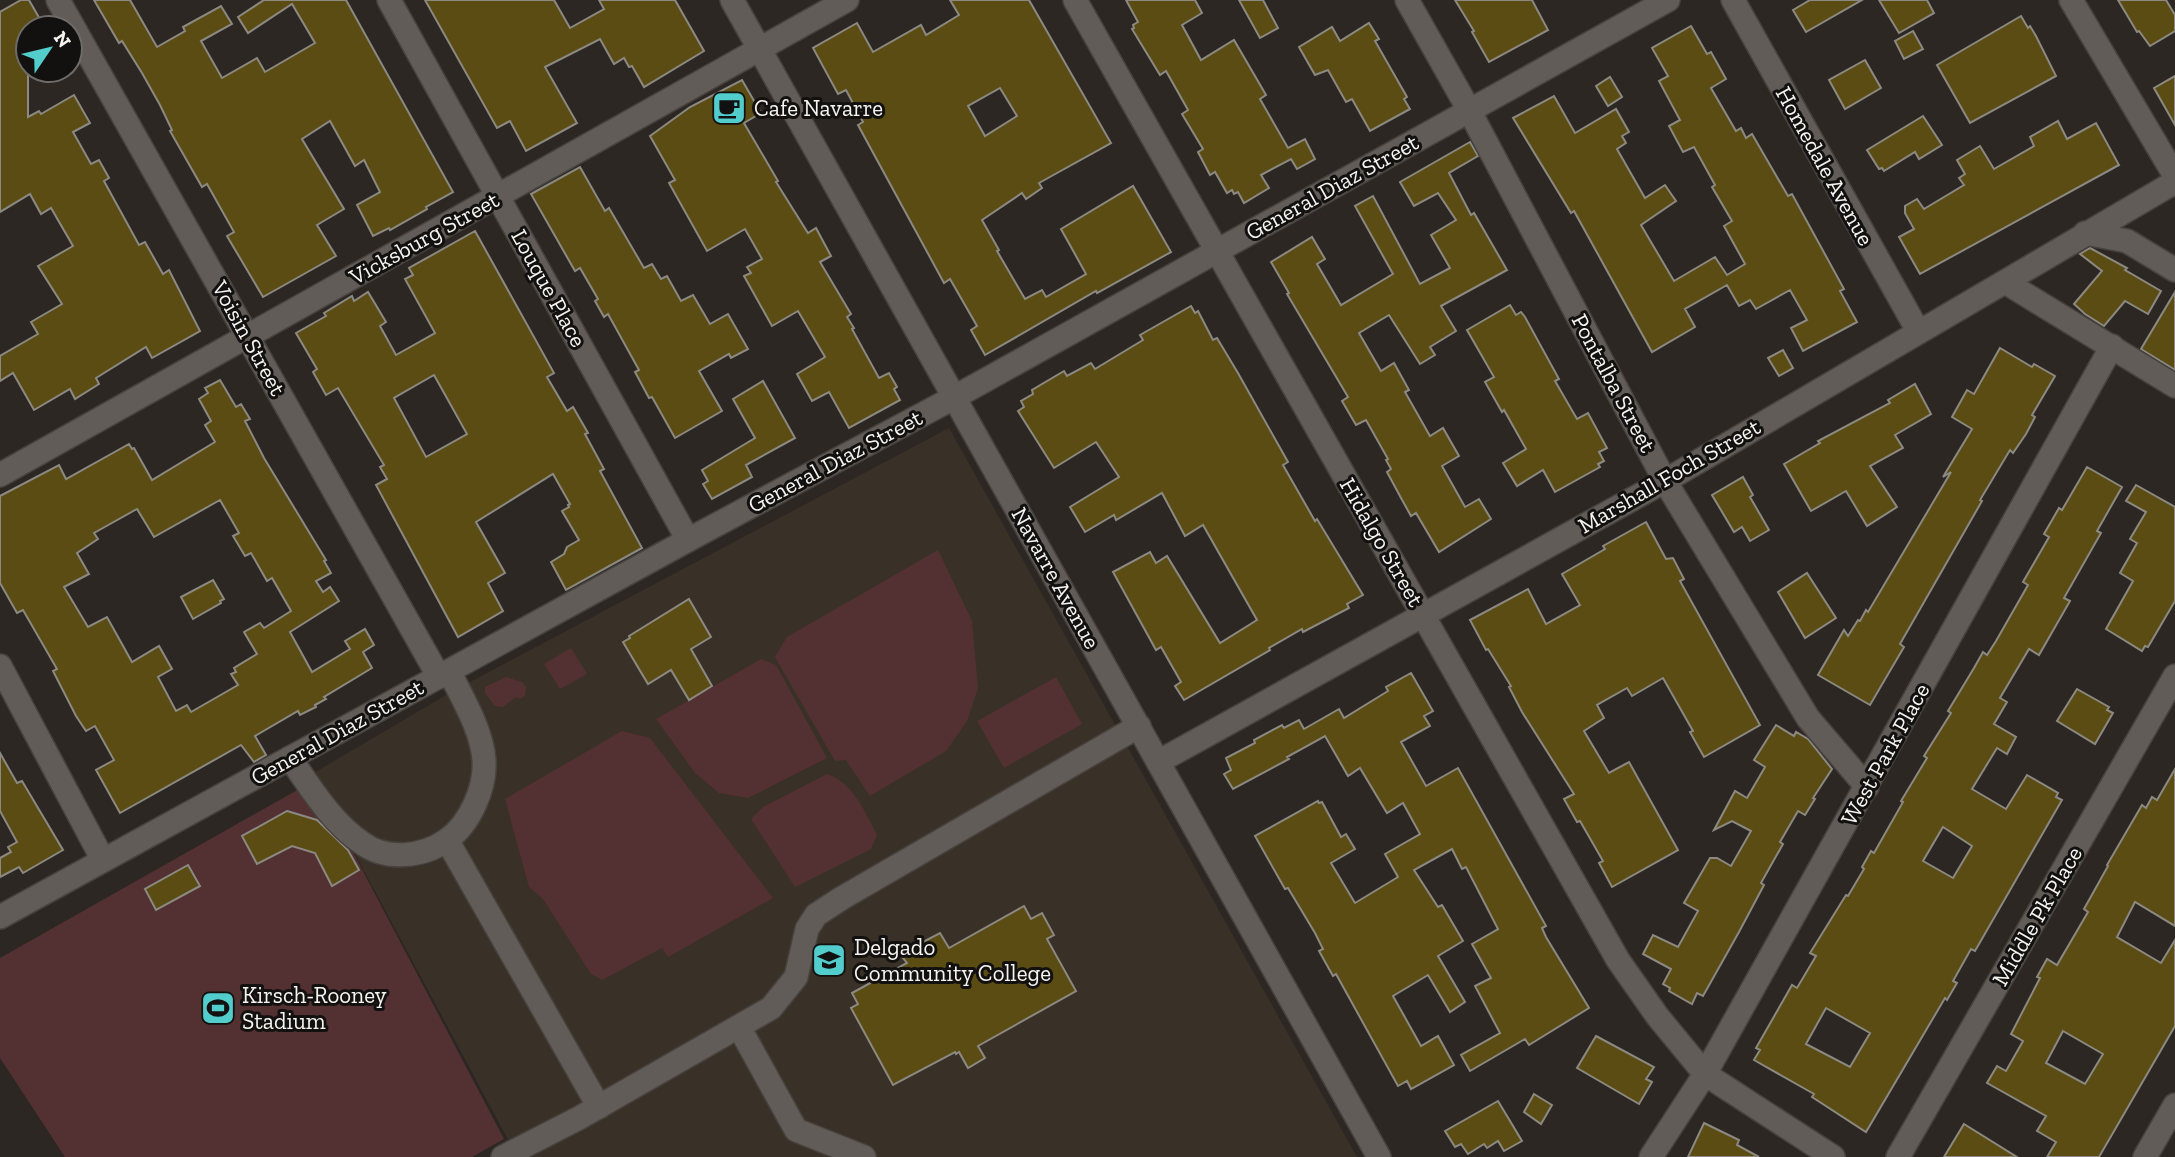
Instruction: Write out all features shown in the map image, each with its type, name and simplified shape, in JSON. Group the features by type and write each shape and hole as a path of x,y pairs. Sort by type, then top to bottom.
{"street":[{"name":"Voisin Street","path":"58,0 248,336 478,733 484,760 481,785 470,813 447,840"},
{"name":"Louque Place","path":"389,0 688,540"},
{"name":"Navarre Avenue","path":"732,0 1379,1157"},
{"name":"Vicksburg Street","path":"0,475 847,0"},
{"name":"Hidalgo Street","path":"1075,0 1618,960 1658,1017 1705,1074 1833,1157"},
{"name":"Pontalba Street","path":"1407,0 1469,110 1665,481 1808,718 1867,787"},
{"name":"General Diaz Street","path":"0,917 955,397 1668,0"},
{"name":"Homedale Avenue","path":"1733,0 1918,331"},
{"path":"2071,0 2175,176"},
{"name":"Marshall Foch Street","path":"1158,762 1665,481 2175,182"},
{"path":"2085,233 2127,241 2175,270"},
{"path":"2006,282 2175,386"},
{"name":"West Park Place","path":"1651,1157 1705,1074 2112,346"},
{"path":"0,666 103,860"},
{"name":"Middle Pk Place","path":"1898,1157 2175,676"},
{"path":"503,1157 599,1107 771,1008 786,993 796,977 807,929 816,915 1139,726"},
{"path":"290,758 313,792 340,824 363,845 384,854 413,855 447,840 599,1107"},
{"path":"738,1027 796,1130 864,1157"},
{"path":"2145,1157 2175,1105"}],"shaded area":[{"name":"Delgado Community College","path":"949,428 1357,1157 491,1157 511,1145 312,774 453,691"},
{"path":"938,550 972,621 978,688 967,721 946,751 870,796 846,760 835,761 775,657 787,637"},
{"path":"571,648 587,674 560,689 544,664"},
{"path":"761,659 776,665 827,758 748,798 719,793 695,773 656,719"},
{"path":"506,677 522,682 526,687 525,696 520,699 516,697 503,707 495,706 485,693 485,687"},
{"path":"1056,677 1082,724 1004,768 977,721"},
{"path":"622,731 650,738 773,898 668,957 662,948 602,980 591,974 543,899 529,887 505,799"},
{"path":"827,774 851,791 877,835 871,849 795,887 751,819 763,807"},
{"name":"Kirsch-Rooney Stadium","path":"315,780 504,1139 472,1157 65,1157 0,1058 0,958"}],"building":[{"path":"21,0 29,0 37,14 14,14 14,84 28,84 28,117 39,111 41,114 74,95 90,123 73,132 91,164 99,160 109,178 104,181 139,245 145,242 163,274 169,270 200,331 152,358 146,347 96,378 99,384 75,399 70,389 34,410 13,373 0,381 0,356 38,334 31,322 62,304 38,266 73,246 51,208 41,214 30,194 0,212 0,12"},
{"path":"94,0 130,0 157,47 185,31 183,27 221,6 232,24 201,41 222,78 257,58 265,72 315,43 292,4 248,33 238,17 264,0 346,0 453,192 390,230 389,228 373,236 357,205 380,192 364,160 355,166 330,121 302,139 344,209 317,225 336,256 263,297 227,236 234,232 207,184 202,187 170,131 172,130 160,105 142,73 122,41 119,43"},
{"path":"425,0 554,0 570,28 604,9 599,0 675,0 704,51 644,87 624,58 614,64 600,39 545,67 577,123 526,151 510,121 497,128"},
{"path":"950,0 1029,0 1111,143 1039,183 1042,188 1026,199 1022,193 982,220 1025,299 1042,290 1046,297 1086,274 1061,229 1133,186 1171,252 1097,293 1096,291 985,355 971,330 977,326 950,279 944,283 858,125 863,122 846,90 838,94 813,48 857,23 873,52 921,25 926,35 959,15","holes":["1000,88 1017,116 985,136 968,106"]},
{"path":"1126,0 1195,0 1202,13 1182,25 1201,60 1234,40 1266,95 1260,99 1288,148 1305,139 1315,159 1297,169 1291,159 1261,175 1269,188 1244,203 1238,192 1234,194 1232,190 1227,193 1215,172 1210,175 1198,152 1203,149 1182,114 1188,110 1166,71 1160,75 1132,29 1138,22"},
{"path":"1239,0 1263,0 1278,28 1260,38"},
{"path":"1455,0 1532,0 1548,30 1489,62"},
{"path":"1810,0 1862,0 1806,32 1793,10"},
{"path":"1879,0 1927,0 1934,13 1899,33"},
{"path":"2118,0 2166,0 2175,15 2175,31 2150,46 2139,31 2137,32"},
{"path":"2021,16 2036,36 2056,76 1970,123 1937,65"},
{"path":"1369,23 1379,39 1375,41 1407,97 1404,99 1410,109 1370,131 1352,99 1346,102 1328,70 1315,75 1299,47 1332,27 1340,41"},
{"path":"1691,26 1707,54 1711,52 1726,79 1711,88 1736,131 1741,128 1746,138 1752,134 1788,196 1792,194 1844,289 1840,291 1857,322 1803,351 1791,328 1807,320 1790,290 1756,309 1750,300 1739,306 1727,285 1685,309 1695,327 1652,352 1574,211 1571,213 1513,118 1554,96 1575,133 1616,109 1629,132 1622,136 1626,143 1617,149 1645,198 1665,185 1676,201 1641,225 1674,281 1715,257 1727,275 1745,264 1724,226 1732,221 1712,187 1715,185 1694,147 1683,152 1669,126 1680,120 1659,81 1668,76 1652,48"},
{"path":"1913,31 1923,49 1904,59 1895,41"},
{"path":"1865,60 1881,88 1845,109 1829,80"},
{"path":"2175,76 2175,125 2154,88"},
{"path":"1610,77 1622,97 1608,106 1596,86"},
{"path":"742,80 761,113 744,123 808,233 816,228 831,256 820,262 851,314 847,317 854,328 852,329 879,378 889,373 897,387 894,389 900,400 849,428 829,392 812,401 797,374 825,357 798,311 772,326 744,276 751,273 747,267 762,259 745,229 707,251 669,183 675,180 650,136 690,107"},
{"path":"1923,116 1942,145 1919,159 1915,152 1884,171 1879,169 1867,150"},
{"path":"2058,121 2067,139 2096,123 2119,165 1920,274 1899,237 1914,229 1905,213 1905,206 1917,199 1924,209 1964,185 1959,178 1965,174 1957,160 1980,146 1994,169 2034,146 2030,137"},
{"path":"1470,142 1478,156 1449,173 1471,215 1474,213 1507,270 1441,306 1456,331 1430,347 1435,355 1420,364 1389,315 1359,333 1381,371 1394,363 1409,390 1405,392 1430,436 1443,428 1459,456 1442,466 1465,507 1479,499 1491,519 1439,552 1416,513 1411,516 1401,498 1387,472 1391,469 1386,460 1388,459 1366,420 1356,425 1342,401 1348,397 1271,262 1312,237 1325,259 1317,264 1341,305 1393,274 1355,206 1373,196 1420,284 1450,268 1431,235 1456,220 1438,193 1414,206 1400,182"},
{"path":"580,167 605,211 609,208 644,268 652,264 661,279 667,276 681,301 693,295 710,324 728,314 748,349 731,358 729,354 699,371 722,411 675,438 652,397 649,398 635,372 639,370 608,314 604,317 595,301 598,299 580,268 575,271 531,194"},
{"path":"475,231 554,373 547,377 567,411 573,407 588,433 585,434 604,469 600,471 642,548 566,590 551,562 579,540 562,511 570,504 553,474 476,522 505,573 488,583 503,611 458,637 376,485 387,479 380,467 384,465 338,388 326,395 313,372 317,369 296,333 326,316 324,313 352,296 354,301 368,292 386,322 380,326 396,355 435,333 405,279 413,275 409,268","holes":["434,375 467,434 426,457 394,398"]},
{"path":"2090,248 2161,291 2148,314 2125,301 2104,326 2074,304 2102,271 2080,254"},
{"path":"2175,292 2175,370 2141,349"},
{"path":"1510,305 1516,315 1521,312 1525,317 1559,379 1555,381 1577,419 1588,413 1607,448 1599,452 1604,461 1598,464 1600,467 1555,492 1543,470 1517,486 1503,463 1526,449 1485,382 1494,377 1467,330"},
{"path":"1191,306 1195,313 1198,311 1213,340 1217,338 1238,373 1288,462 1283,465 1363,595 1347,604 1349,608 1303,632 1302,629 1184,700 1175,686 1181,682 1161,647 1156,650 1113,572 1150,552 1156,563 1167,556 1220,643 1257,620 1203,525 1185,536 1162,493 1116,520 1114,515 1085,532 1070,507 1119,477 1096,442 1054,468 1018,411 1024,407 1021,401 1033,394 1032,390 1064,371 1067,376 1091,363 1095,369 1143,340 1140,335"},
{"path":"2000,348 2032,367 2034,364 2055,376 2032,415 2035,417 2026,434 2013,453 2010,450 1980,500 1982,501 1900,644 1904,647 1870,705 1818,675 1844,630 1848,636 1866,610 1868,612 1951,472 1943,477 1972,429 1952,417 1967,390 1974,394"},
{"path":"1783,350 1793,368 1779,376 1768,358"},
{"path":"220,380 236,407 241,404 250,419 245,421 264,458 326,560 324,561 331,573 316,581 323,592 330,587 339,601 290,632 312,672 350,649 345,641 365,629 374,645 363,652 372,668 324,697 326,699 315,705 316,707 300,715 298,711 255,736 266,755 254,762 241,745 120,813 96,770 114,760 95,726 86,731 76,716 53,671 57,669 23,610 17,613 0,583 0,496 59,465 66,479 129,444 152,480 215,442 205,425 211,421 199,399 208,393 205,388","holes":["220,500 239,533 233,536 245,556 251,553 267,581 272,578 291,611 264,628 260,623 244,632 257,654 234,668 236,672 231,674 238,685 191,712 187,705 176,711 158,677 172,669 159,646 132,662 107,617 88,627 64,587 89,574 77,553 98,539 94,533 137,509 154,537"]},
{"path":"763,381 795,438 746,465 752,477 712,499 703,484 708,481 702,470 755,438 733,399"},
{"path":"1915,384 1931,414 1895,435 1903,448 1870,466 1897,507 1867,526 1846,491 1811,511 1784,464 1820,443 1818,441 1890,403 1888,400"},
{"path":"2087,467 2122,487 2097,531 2101,533 2064,598 2070,601 2039,655 2029,649 2000,698 2007,702 1994,724 2016,737 2007,754 1997,748 1972,789 2006,809 2027,775 2058,793 2056,797 2062,800 1975,951 1971,949 1953,981 1957,983 1947,1000 1945,998 1866,1132 1812,1097 1814,1094 1754,1060 1760,1050 1756,1048 1792,985 1797,988 1816,956 1810,953 1846,895 1848,896 1871,851 1874,853 1927,758 1924,756 1951,713 1948,711 1983,652 1987,655 1996,641 2028,585 2023,582 2049,537 2044,534 2059,508 2062,510","holes":["1943,827 1972,846 1953,878 1923,861","1826,1008 1870,1033 1850,1067 1806,1044"]},
{"path":"1743,477 1753,495 1750,497 1769,530 1750,541 1742,527 1734,532 1712,495"},
{"path":"2136,485 2175,507 2175,601 2148,647 2145,646 2142,651 2106,629 2133,581 2120,573 2137,543 2130,539 2146,512 2126,501"},
{"path":"1646,522 1666,559 1673,558 1684,579 1680,581 1760,725 1704,757 1690,732 1693,731 1663,678 1632,696 1627,688 1597,705 1604,718 1584,731 1609,773 1629,762 1678,850 1612,887 1599,863 1603,861 1564,799 1574,794 1522,712 1509,687 1511,686 1488,649 1486,650 1470,620 1528,589 1546,624 1580,605 1562,574 1605,549 1603,546"},
{"path":"1807,573 1836,618 1805,638 1778,592"},
{"path":"213,580 224,599 193,619 181,597"},
{"path":"689,599 711,637 691,649 712,686 689,700 671,670 648,684 623,642"},
{"path":"1411,673 1433,711 1424,716 1430,726 1401,742 1426,786 1458,768 1546,926 1542,928 1546,937 1589,1008 1529,1045 1525,1039 1470,1071 1461,1055 1500,1033 1475,986 1491,978 1472,944 1498,929 1466,867 1462,869 1452,849 1414,870 1438,907 1442,905 1463,941 1438,956 1465,1002 1450,1012 1428,975 1393,996 1421,1046 1438,1036 1454,1065 1411,1089 1407,1081 1398,1086 1336,974 1333,976 1319,951 1323,949 1315,933 1288,888 1285,889 1255,836 1318,801 1322,802 1341,837 1346,834 1355,849 1331,863 1355,903 1398,877 1385,854 1420,834 1403,803 1387,813 1360,768 1348,776 1325,736 1233,789 1224,774 1231,770 1226,758 1255,743 1254,740 1282,725 1284,728 1299,720 1304,729 1339,709 1344,718 1388,691 1386,687"},
{"path":"2077,689 2109,707 2107,710 2113,713 2095,744 2057,721"},
{"path":"1776,725 1794,736 1796,732 1808,739 1832,769 1805,815 1798,811 1780,842 1783,844 1761,883 1764,885 1739,932 1703,996 1697,993 1692,1004 1669,991 1670,988 1663,984 1671,969 1643,954 1653,935 1678,947 1698,911 1684,903 1710,858 1717,858 1731,866 1751,831 1732,821 1714,830 1735,791 1747,798 1765,767 1754,760"},
{"path":"0,753 17,783 22,781 63,850 23,873 19,867 0,877 0,858 11,852 8,847 17,842 0,811"},
{"path":"2175,769 2175,926 2135,902 2117,937 2161,963 2175,940 2175,1026 2099,1157 2047,1157 2056,1142 2037,1131 2046,1116 1987,1083 1997,1066 2006,1071 2023,1041 2011,1034 2047,959 2057,965 2088,912 2084,909 2107,865 2142,805 2146,808 2152,797 2157,800","holes":["2063,1031 2103,1054 2085,1084 2046,1063"]},
{"path":"287,811 317,820 348,850 359,870 332,886 315,853 292,846 257,864 242,836"},
{"path":"188,865 200,886 156,910 145,889"},
{"path":"1024,906 1031,919 1042,913 1054,935 1047,939 1076,991 978,1046 985,1058 968,1068 959,1052 955,1052 893,1085 851,1008 858,1004 852,993 907,963 903,958 923,948 921,943 940,933 949,948"},
{"path":"1596,1036 1654,1067 1646,1079 1652,1082 1639,1104 1577,1068"},
{"path":"1534,1094 1552,1105 1541,1124 1524,1112"},
{"path":"1498,1101 1522,1141 1504,1151 1498,1141 1487,1148 1484,1144 1468,1154 1461,1144 1455,1147 1445,1131"},
{"path":"1704,1123 1739,1140 1737,1145 1759,1157 1688,1157"},
{"path":"1964,1124 2017,1157 1944,1157"}],"place":[{"name":"Cafe Navarre","path":"729,108"},
{"name":"Delgado Community College","path":"829,960"},
{"name":"Kirsch-Rooney Stadium","path":"218,1008"}]}
